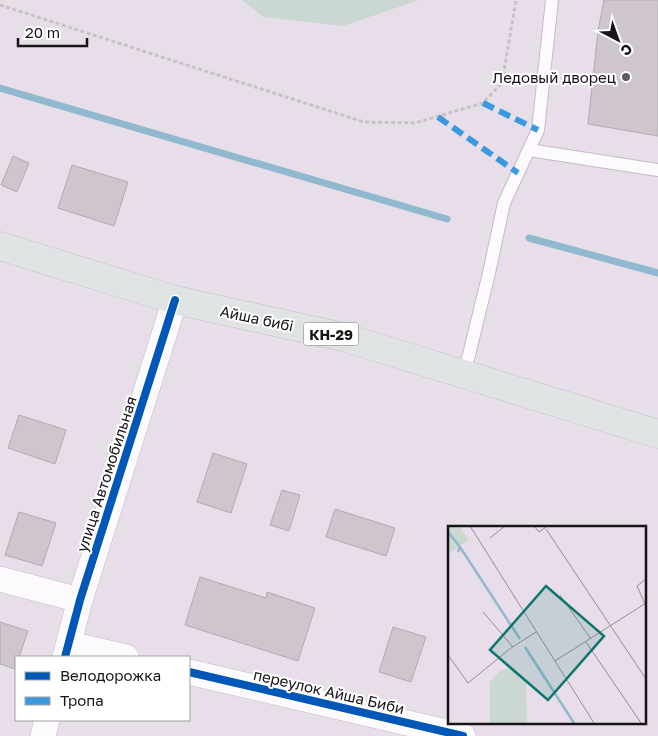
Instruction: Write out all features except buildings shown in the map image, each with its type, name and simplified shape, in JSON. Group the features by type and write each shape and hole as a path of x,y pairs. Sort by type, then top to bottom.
{"main road":[{"name":"Айша бибі","path":"0,246 175,300 343,337 658,434"}],"street":[{"name":"улица Автомобильная","path":"67,651 80,600 175,300"},
{"path":"0,578 80,600"},
{"path":"67,651 116,656"},
{"name":"переулок Айша Биби","path":"190,672 463,736"},
{"path":"43,736 47,721"}],"lane":[{"path":"464,375 490,273 504,203 538,130 552,0"},
{"path":"529,150 658,170"}],"path":[{"path":"0,5 364,122 415,123 484,103 502,83 516,0"}],"shaded area":[{"path":"242,0 419,0 343,26 263,17"}],"waterway":[{"path":"0,88 447,219"},
{"path":"529,238 658,273"}],"marked path":[{"path":"483,103 538,130"},
{"path":"438,117 518,173"}],"cycle path":[{"path":"65,656 80,600 175,300"},
{"path":"190,672 463,736"}],"place":[{"name":"Ледовый дворец","path":"626,77"}]}
